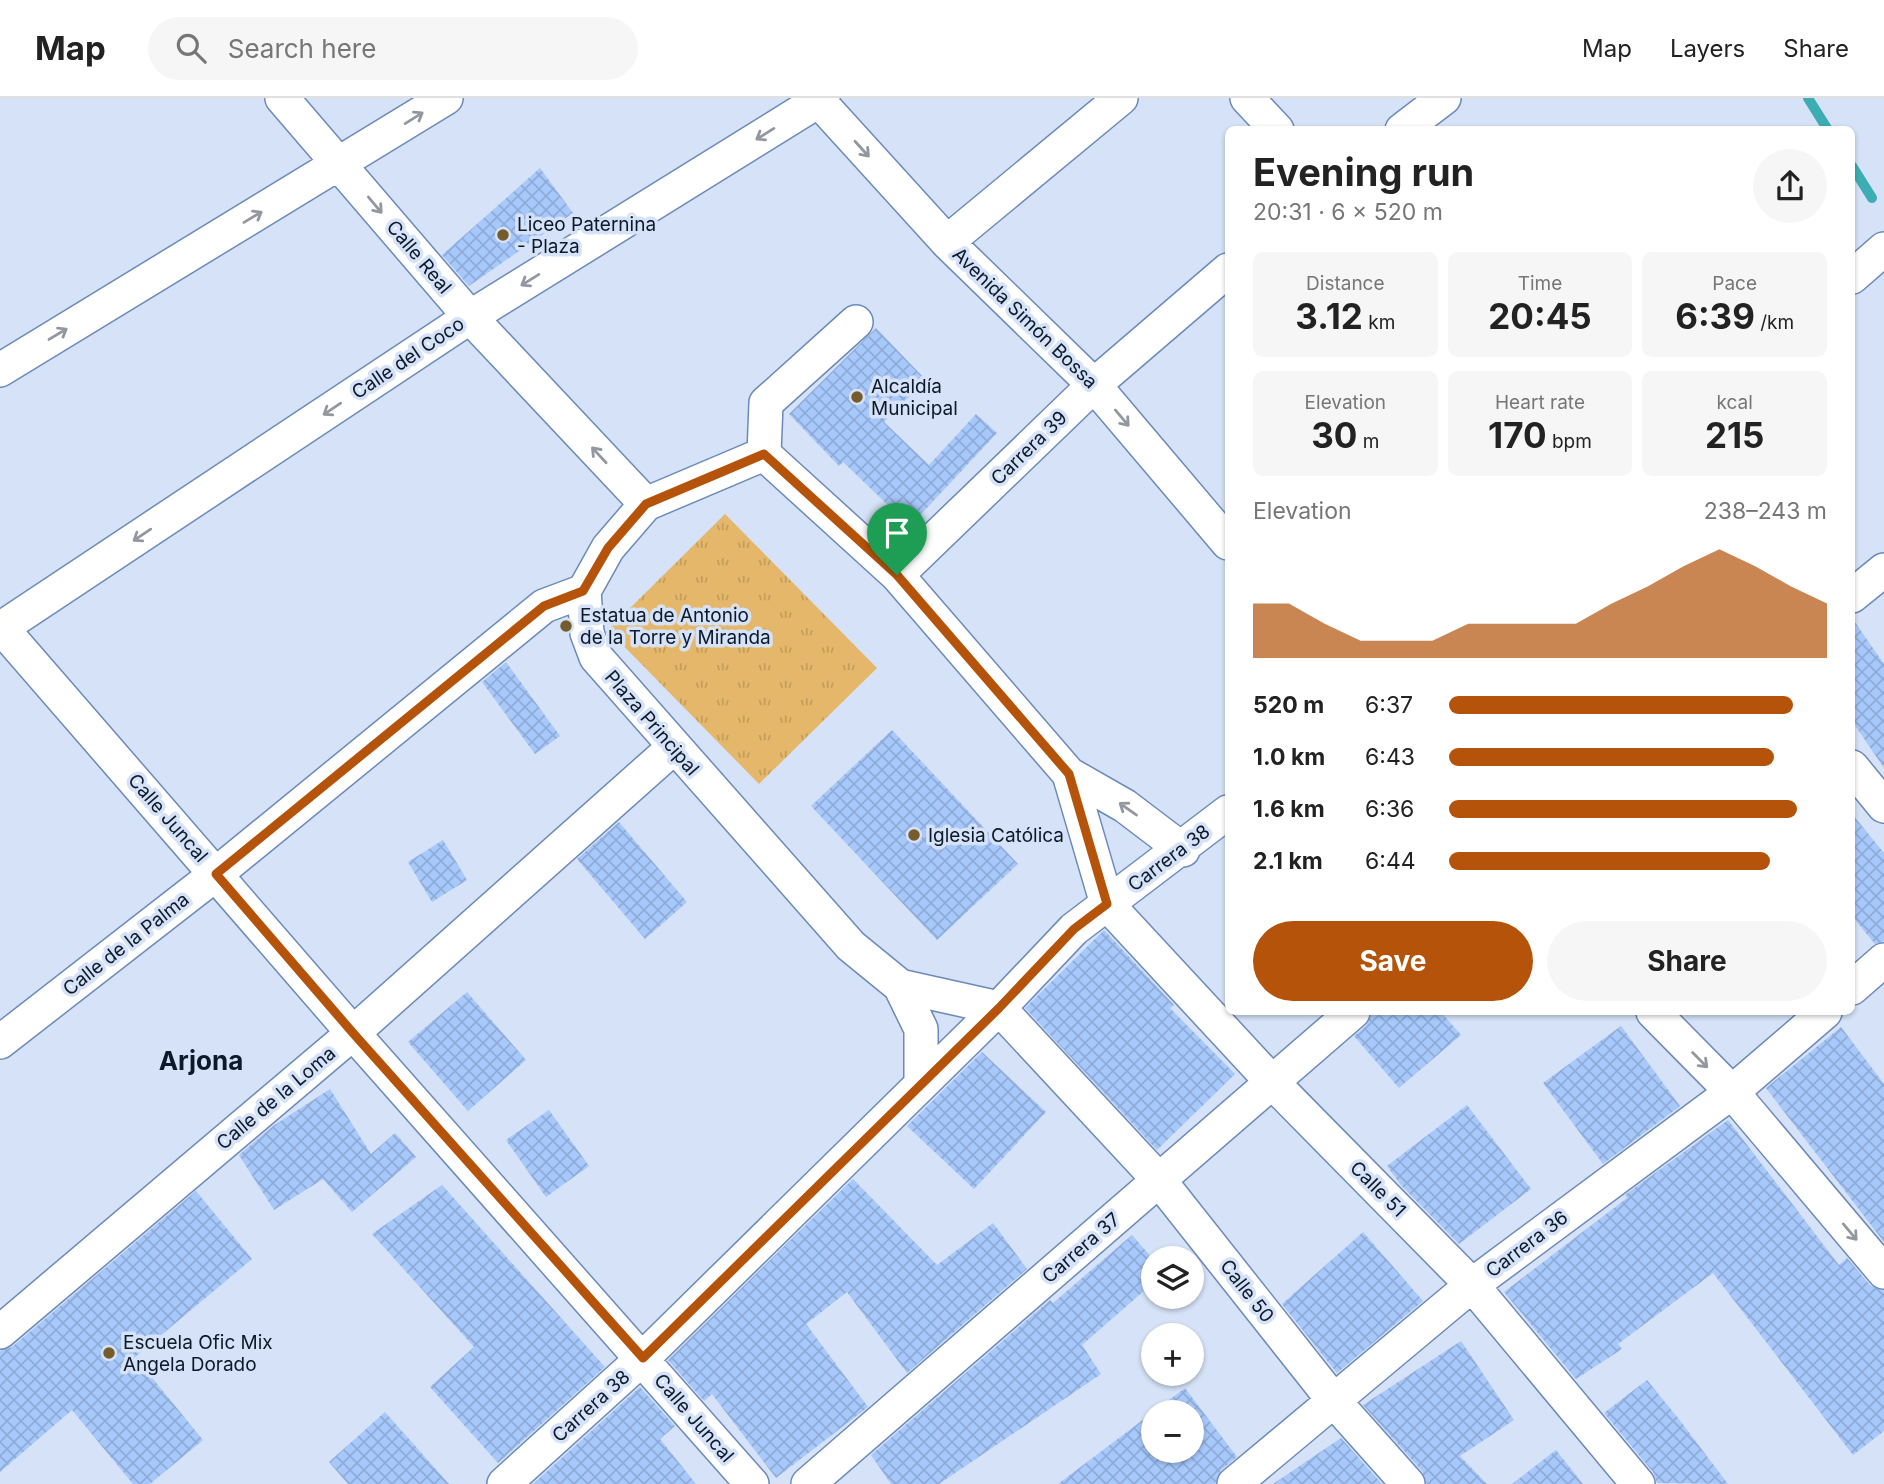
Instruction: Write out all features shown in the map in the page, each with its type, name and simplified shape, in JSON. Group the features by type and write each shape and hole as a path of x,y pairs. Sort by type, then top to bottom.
{"street":[{"name":"Calle Real","path":"282,98 470,317 646,504"},
{"path":"0,370 446,98"},
{"path":"947,242 1121,98"},
{"path":"1247,98 1273,126"},
{"path":"1407,126 1444,98"},
{"name":"Avenida Simón Bossa","path":"819,99 947,242 1094,385 1225,539"},
{"name":"Calle del Coco","path":"1,627 470,317 819,99"},
{"path":"1855,274 1884,249"},
{"name":"Carrera 39","path":"897,575 1094,385 1225,273"},
{"path":"856,322 766,403 764,454 897,575 1069,774 1125,806 1183,850"},
{"path":"583,591 608,548 646,504 764,454"},
{"path":"1855,594 1884,570"},
{"name":"Plaza Principal","path":"583,591 587,633 596,657 673,748 851,946 900,986 999,1008"},
{"name":"Calle de la Palma","path":"0,1042 216,874 544,606 583,591"},
{"name":"Calle Juncal","path":"1,627 353,1033 752,1484"},
{"name":"Calle de la Loma","path":"0,1332 353,1033 673,748"},
{"path":"1855,771 1884,806"},
{"path":"1069,774 1107,904"},
{"name":"Carrera 38","path":"504,1484 643,1358 999,1008 1074,929 1183,850 1225,815"},
{"name":"Calle 51","path":"1107,904 1273,1083 1472,1285 1638,1484"},
{"path":"1855,985 1884,960"},
{"path":"900,986 921,1029 921,1083"},
{"name":"Calle 50","path":"999,1008 1159,1180 1334,1401 1408,1484"},
{"name":"Carrera 37","path":"808,1484 1350,1015"},
{"path":"1656,1015 1732,1092 1884,1272"},
{"name":"Carrera 36","path":"1234,1484 1472,1285 1732,1092 1822,1015"}],"green space":[{"path":"725,514 877,668 759,784 608,630"}],"building":[{"name":"Liceo Paternina - Plaza","path":"540,168 573,213 469,286 442,255"},
{"path":"876,328 926,380 884,422 929,465 976,414 997,433 910,526 843,462 839,466 789,414"},
{"path":"1855,622 1884,664 1884,768 1855,725"},
{"path":"506,662 560,736 535,754 482,682"},
{"name":"Iglesia Católica","path":"892,730 1018,864 937,940 811,806"},
{"path":"1855,818 1884,853 1884,941 1875,944 1855,920"},
{"path":"619,822 687,902 645,939 577,859"},
{"path":"443,840 467,880 432,902 408,862"},
{"path":"1104,930 1174,1005 1170,1008 1235,1074 1157,1150 1025,1008"},
{"path":"467,992 526,1060 468,1111 408,1042"},
{"path":"1371,1015 1444,1015 1461,1035 1399,1088 1354,1036 1366,1026"},
{"path":"1621,1026 1680,1106 1603,1164 1543,1083"},
{"path":"1841,1027 1884,1084 1884,1242 1766,1088"},
{"path":"982,1052 1046,1112 974,1189 907,1126"},
{"path":"330,1089 371,1154 395,1133 416,1157 352,1212 323,1179 274,1210 239,1155 273,1126"},
{"path":"1467,1105 1531,1189 1459,1244 1401,1185 1387,1166"},
{"path":"549,1110 589,1166 546,1197 506,1140"},
{"path":"1728,1120 1839,1265 1847,1258 1870,1285 1884,1291 1884,1431 1853,1455 1713,1273 1618,1344 1622,1349 1576,1379 1504,1292 1627,1198 1625,1195"},
{"path":"853,1179 937,1265 993,1223 1027,1269 907,1373 847,1292 806,1324 868,1407 776,1478 712,1394 704,1401 668,1360"},
{"path":"442,1185 605,1367 498,1463 430,1387 474,1347 372,1234"},
{"path":"196,1191 252,1259 135,1357 203,1440 150,1484 133,1484 72,1410 0,1472 0,1351 12,1347"},
{"path":"1363,1232 1423,1301 1337,1373 1282,1304"},
{"path":"1132,1235 1142,1246 1141,1293 1082,1345 1101,1374 939,1484 891,1484 871,1455 1050,1300 1053,1303"},
{"path":"1461,1341 1514,1420 1460,1456 1487,1484 1427,1484 1422,1471 1363,1405"},
{"path":"1647,1380 1728,1484 1657,1483 1653,1472 1604,1413"},
{"path":"640,1387 675,1426 660,1439 696,1484 533,1484"},
{"path":"1185,1388 1194,1400 1169,1400"},
{"path":"385,1412 449,1484 348,1484 329,1462"},
{"path":"1204,1413 1237,1457 1221,1470 1215,1484 1058,1484 1141,1421 1141,1463 1204,1463"},
{"path":"1341,1438 1382,1484 1273,1484"},
{"path":"1556,1450 1583,1484 1512,1484"}],"waterway":[{"path":"1808,98 1826,126"},
{"path":"1855,171 1872,198"}],"place":[{"name":"Liceo Paternina - Plaza","path":"503,235"},
{"name":"Alcaldía Municipal","path":"857,397"},
{"name":"Estatua de Antonio de la Torre y Miranda","path":"566,626"},
{"name":"Iglesia Católica","path":"914,835"},
{"name":"Escuela Ofic Mix Angela Dorado","path":"109,1353"}],"district":[{"name":"Arjona","path":"201,1060"}],"route":[{"path":"764,454 897,575 1069,774 1107,904 1074,929 999,1008 643,1358 353,1033 216,874 544,606 583,591 608,548 646,504 681,487 764,454"}]}
